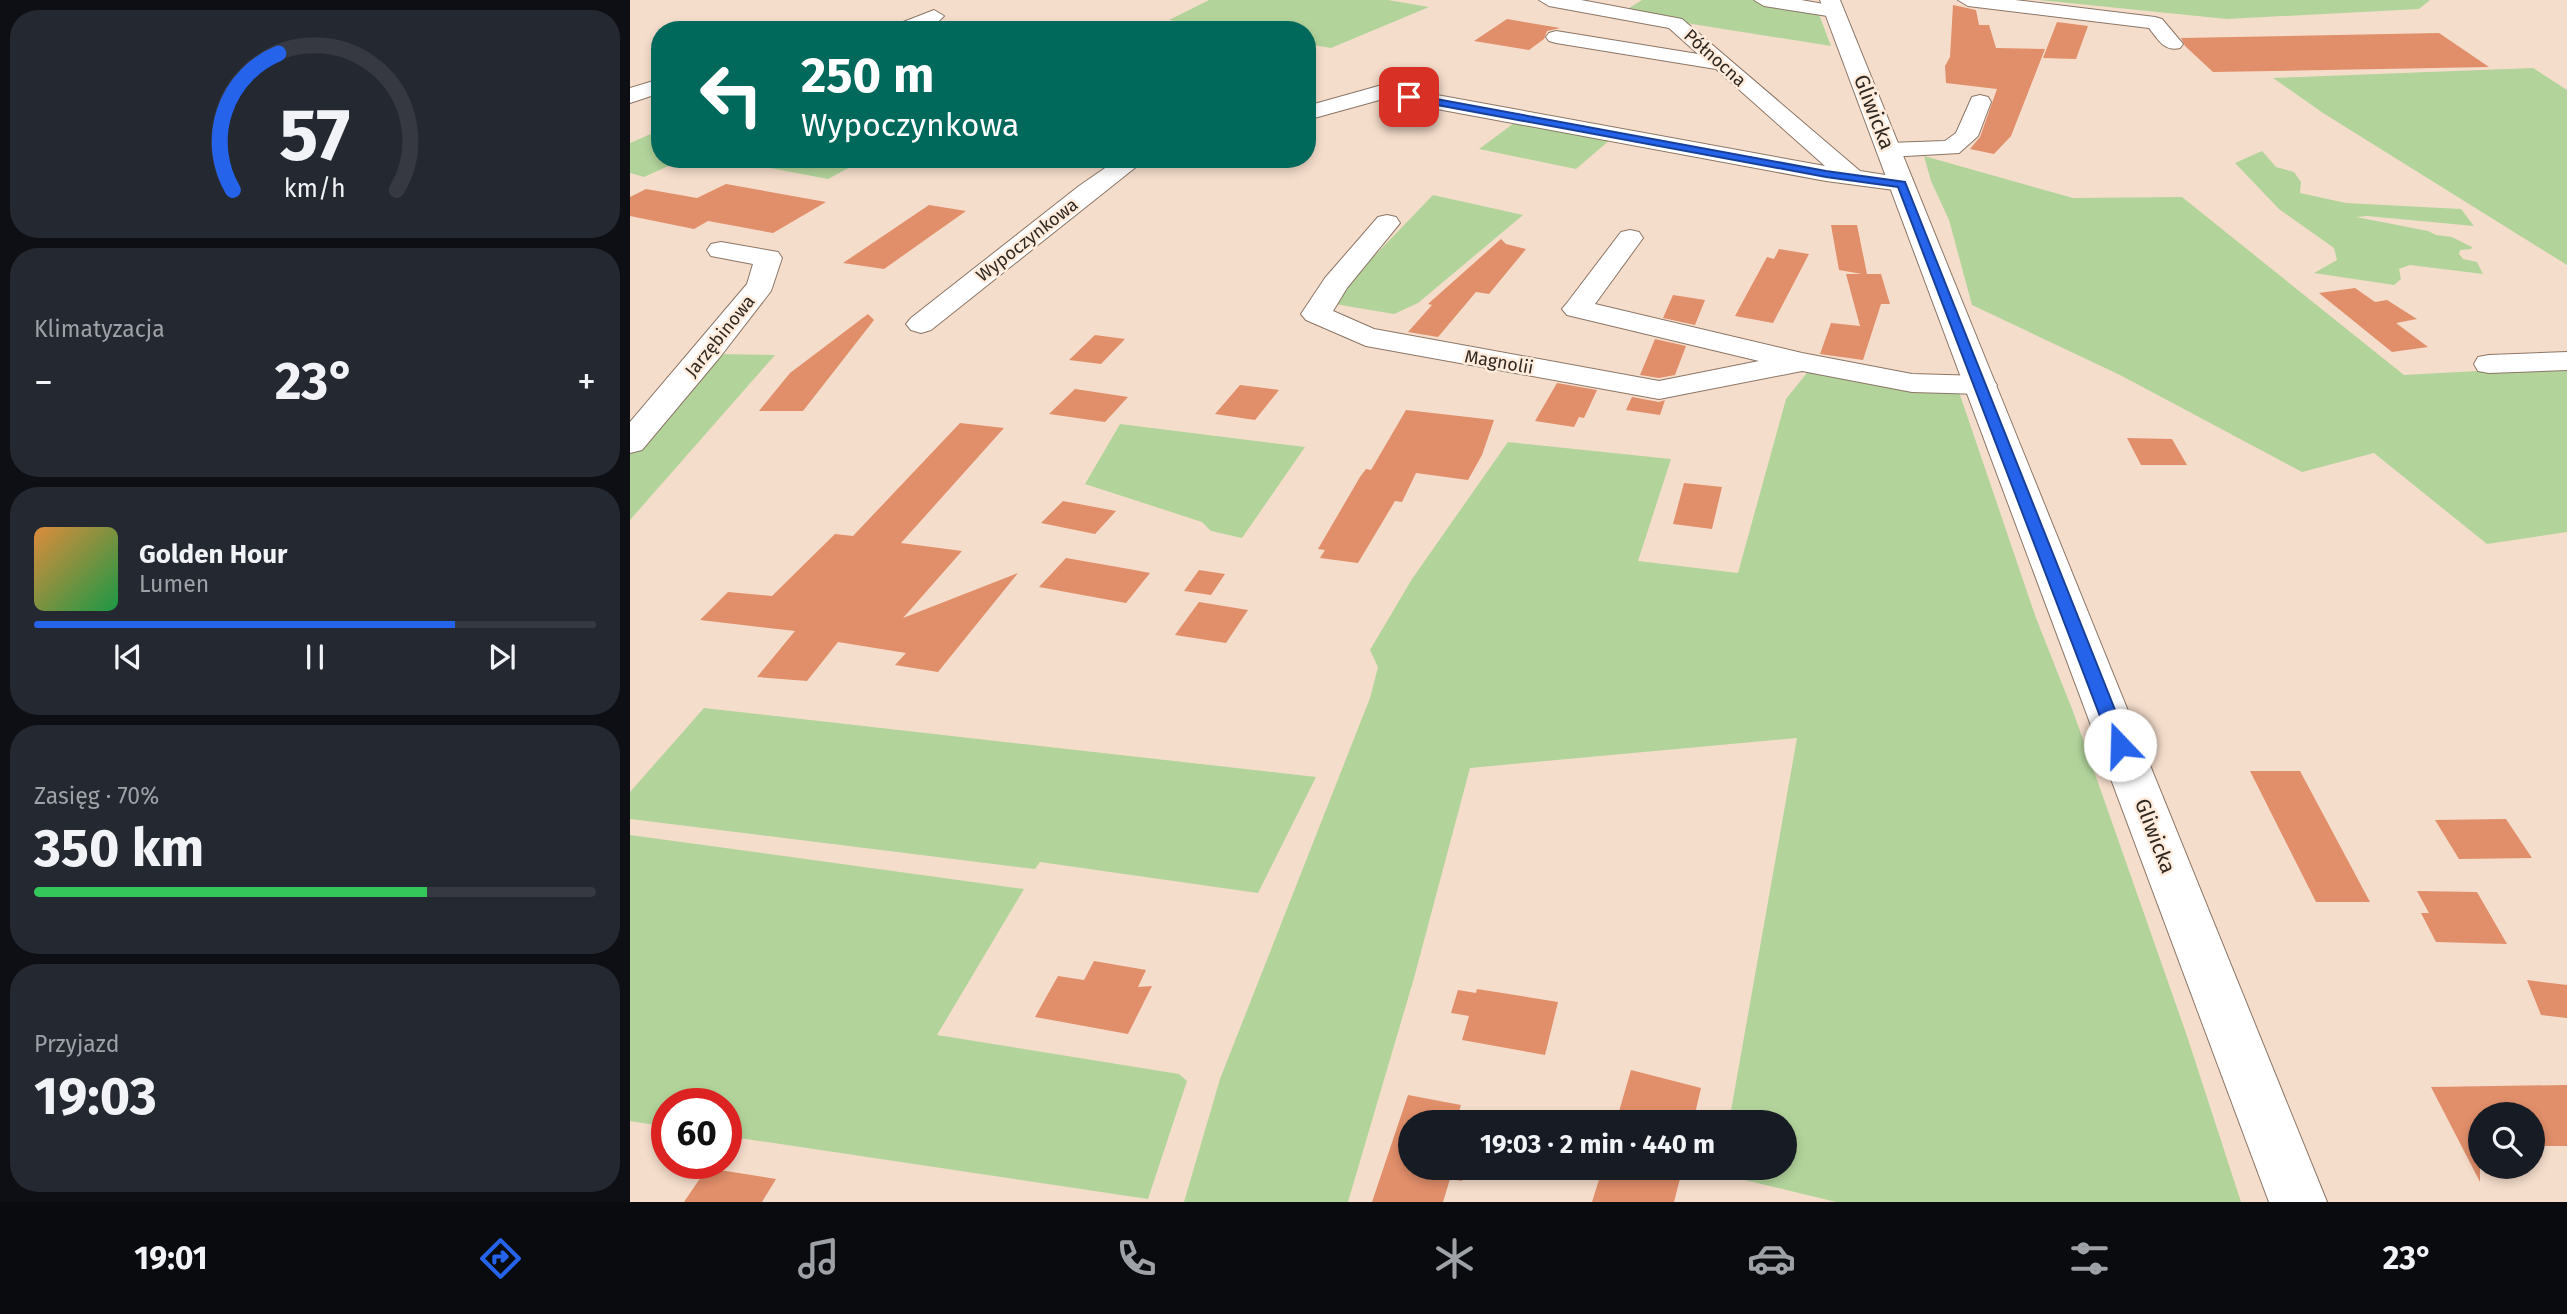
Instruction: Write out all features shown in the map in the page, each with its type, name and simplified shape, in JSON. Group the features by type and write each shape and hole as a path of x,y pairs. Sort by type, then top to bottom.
{"street":[{"name":"Północna","path":"1549,0 1675,23 1852,177"},
{"path":"1764,0 1832,6"},
{"path":"1968,0 2155,23 2173,44"},
{"name":"Gliwicka","path":"1832,6 2298,1202"},
{"path":"922,21 934,16"},
{"path":"1556,37 1721,64"},
{"path":"630,96 651,88"},
{"path":"1316,110 1382,92 1902,184"},
{"path":"1888,150 1951,148 1966,136 1980,102"},
{"name":"Wypoczynkowa","path":"921,324 1088,191 1122,168"},
{"name":"Magnolii","path":"1387,222 1335,284 1316,314 1366,337 1659,390 1802,362"},
{"name":"Magnolii","path":"1630,237 1577,309 1802,362 1912,383 1981,385"},
{"name":"Jarzębinowa","path":"630,443 761,285 768,258 721,250"},
{"path":"2489,364 2567,361"}],"green space":[{"path":"1209,0 1388,0 1429,7 1331,48 1316,46 1316,21 1169,20"},
{"path":"1642,0 1752,0 1818,12 1831,46 1686,23 1626,10"},
{"path":"2039,0 2430,0 2419,9 2227,19"},
{"path":"2533,68 2567,90 2567,265 2323,113 2273,78"},
{"path":"1517,121 1611,139 1576,169 1479,149"},
{"path":"651,134 651,168 664,168 644,177 630,173 630,143"},
{"path":"2262,151 2276,167 2294,172 2301,182 2300,193 2346,203 2461,209 2474,226 2356,217 2452,237 2472,247 2460,250 2459,254 2463,259 2477,262 2483,274 2410,265 2399,269 2401,279 2394,285 2314,273 2337,260 2334,248 2279,209 2235,163"},
{"path":"1924,156 2073,198 2182,197 2404,375 2567,366 2567,532 2487,544 2374,453 2302,472 2120,375 1972,305 1949,220 1931,181"},
{"path":"770,168 848,168 828,179"},
{"path":"1433,195 1523,215 1418,303 1394,314 1329,303"},
{"path":"715,354 775,355 630,520 630,452"},
{"path":"1810,369 1959,392 2036,618 2074,714 2187,1036 2241,1202 1836,1202 1745,1180 1797,1180 1797,1110 1731,1110 1797,738 1470,768 1414,978 1348,1202 1184,1202 1220,1079 1370,698 1378,667 1370,650 1412,579 1508,442 1671,459 1638,561 1738,573 1786,399"},
{"path":"1120,424 1305,447 1242,538 1211,531 1202,522 1085,484"},
{"path":"704,708 1316,777 1258,893 1040,862 1035,869 630,819 630,792"},
{"path":"630,835 1024,889 937,1035 1179,1074 1187,1081 1148,1199 742,1138 742,1088 651,1088 651,1124 630,1121"}],"building":[{"path":"1953,5 1976,10 1979,25 1989,25 1996,48 2045,49 2011,136 1994,154 1970,149 1980,137 1997,89 1946,83 1945,66 1950,57"},
{"path":"1507,19 1560,28 1547,31 1544,39 1529,50 1474,41"},
{"path":"2057,22 2088,26 2076,59 2043,58"},
{"path":"2439,33 2489,67 2213,72 2185,46 2181,38"},
{"path":"726,184 826,202 773,233 708,221 694,229 630,216 630,197 646,189 697,198"},
{"path":"929,205 966,211 884,269 843,263"},
{"path":"1831,225 1857,225 1867,274 1881,274 1890,304 1881,304 1863,360 1820,354 1831,323 1860,326 1846,274 1862,274 1839,270"},
{"path":"1501,239 1506,244 1526,249 1489,294 1476,292 1438,337 1408,332 1432,305 1428,304"},
{"path":"1779,249 1809,254 1773,323 1735,316 1767,257 1774,259"},
{"path":"2355,288 2375,302 2387,300 2417,319 2396,323 2428,347 2392,352 2319,293"},
{"path":"1673,295 1705,300 1695,325 1663,318"},
{"path":"868,314 874,320 803,411 759,411 790,373"},
{"path":"1095,335 1125,339 1101,364 1069,360"},
{"path":"1655,339 1686,346 1675,375 1659,378 1640,375"},
{"path":"1557,383 1597,390 1584,418 1579,417 1574,427 1535,421"},
{"path":"1240,385 1279,390 1255,420 1215,414"},
{"path":"1075,389 1128,397 1105,422 1049,414"},
{"path":"1632,397 1659,402 1665,400 1660,415 1626,410"},
{"path":"1406,410 1494,420 1482,455 1468,480 1416,473 1402,502 1395,501 1358,563 1320,558 1325,550 1318,549 1360,477 1366,469 1371,470"},
{"path":"960,423 1004,428 901,543 962,551 903,618 1018,573 938,672 895,665 906,653 838,642 807,681 757,677 795,631 700,620 728,592 772,596 835,534 853,536"},
{"path":"2127,438 2172,439 2187,465 2141,465"},
{"path":"1684,483 1722,487 1712,529 1673,524"},
{"path":"1063,501 1116,511 1095,534 1041,523"},
{"path":"1066,558 1150,573 1126,603 1039,587"},
{"path":"1199,570 1225,574 1211,595 1184,591"},
{"path":"1199,602 1248,610 1226,643 1175,635"},
{"path":"2250,771 2300,771 2370,902 2316,902"},
{"path":"2506,819 2532,858 2459,859 2435,820"},
{"path":"2417,891 2477,892 2507,944 2436,942 2421,913 2429,913"},
{"path":"1094,961 1146,970 1138,987 1152,986 1128,1034 1035,1017 1058,976 1084,980"},
{"path":"2527,980 2567,985 2567,1018 2541,1015"},
{"path":"1477,989 1558,1002 1545,1055 1462,1040 1469,1016 1451,1013 1458,990 1476,993"},
{"path":"1631,1070 1701,1088 1696,1110 1619,1110"},
{"path":"2567,1085 2567,1146 2545,1146 2545,1102 2468,1102 2468,1159 2431,1087"},
{"path":"1408,1095 1461,1105 1460,1110 1403,1110"},
{"path":"1398,1125 1398,1180 1450,1180 1443,1202 1372,1202"},
{"path":"742,1174 776,1179 762,1202 684,1202 700,1179 742,1179"},
{"path":"1599,1180 1680,1180 1674,1202 1592,1202"}],"route":[{"path":"1409,97 1826,174 1902,184 2120,745"}]}
